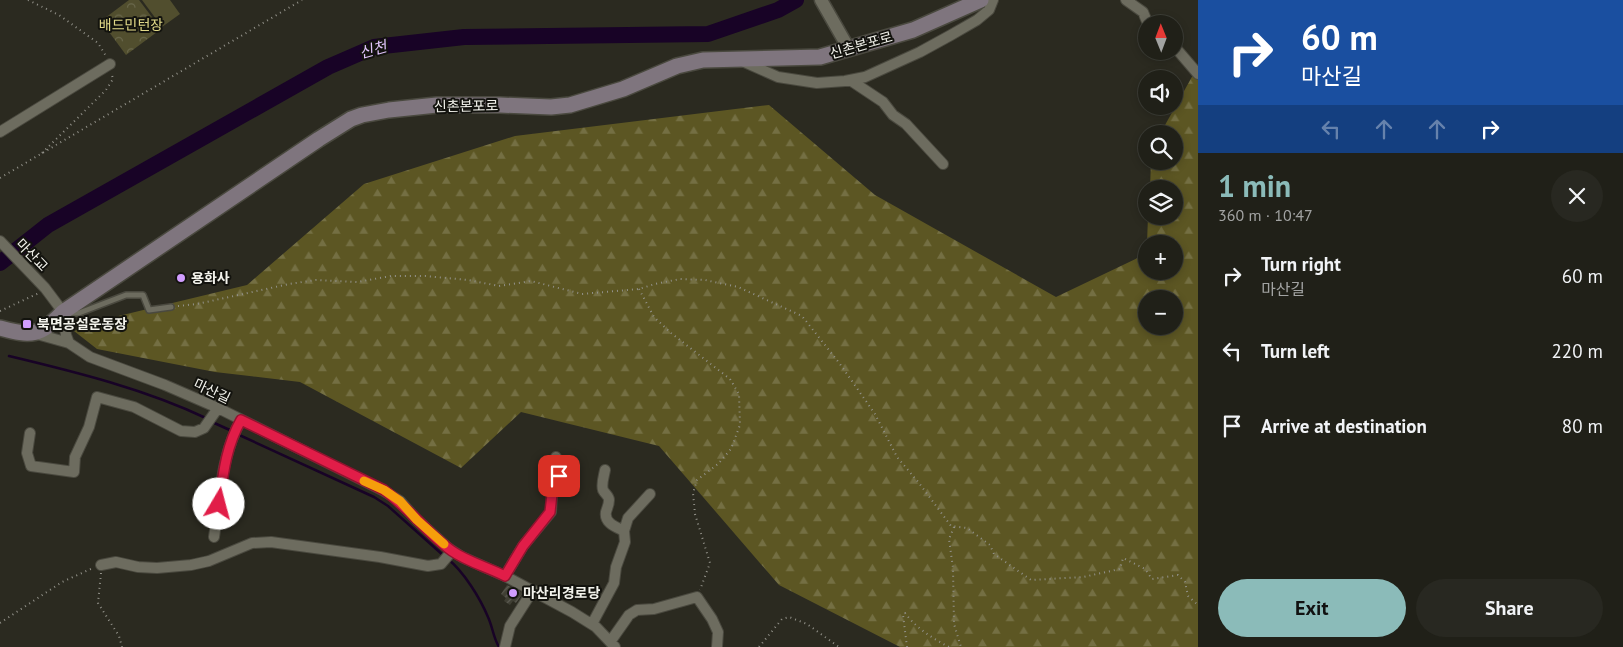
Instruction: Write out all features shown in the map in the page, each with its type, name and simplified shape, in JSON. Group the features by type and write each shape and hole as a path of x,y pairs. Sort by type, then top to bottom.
{"main road":[{"name":"신촌본포로","path":"32,333 49,327 63,312 350,119 362,115 437,105 551,107 570,105 623,89 677,66 703,60 820,56 849,49 913,30 981,0"},
{"path":"0,328 18,333 32,333"}],"street":[{"path":"821,0 849,49"},
{"path":"736,59 778,77 817,83 850,80 873,73 920,52 951,35 977,20 989,10 993,0"},
{"path":"1126,0 1144,12 1145,15"},
{"path":"1183,56 1198,74"},
{"path":"0,132 110,64"},
{"path":"850,80 883,102 893,115 906,124 943,164"},
{"name":"마산교","path":"0,241 46,289 63,312"},
{"path":"63,312 69,343"},
{"name":"마산길","path":"32,333 69,343 90,357 165,385 239,424 384,490 400,501 447,557 473,563 533,590 592,624 613,644"},
{"path":"30,433 27,453 31,466 47,470 74,472 75,457 89,427 97,397 134,407 181,430 195,432 204,428 215,412"},
{"path":"214,537 224,471 231,441 239,424"},
{"path":"505,576 523,546 550,512 552,494 559,476 556,457"},
{"path":"605,470 602,481 604,490 609,498 605,514 607,521 624,531"},
{"path":"592,624 614,583 616,567 625,542 624,531 628,518 650,494"},
{"path":"101,565 116,562 138,568 191,565 252,543 271,542 380,557 428,566 447,557"},
{"path":"505,647 510,626 519,609 533,590"},
{"path":"613,644 628,616 637,610 654,609 697,597 712,619 718,632 717,647"}],"lane":[{"path":"63,312 79,313 126,295 143,295 149,310 171,307"}],"path":[{"path":"0,178 302,0"},
{"path":"171,307 197,304 316,280 357,282 391,276 425,276 468,280 499,286 531,281 582,294 639,289 680,279 705,280 738,286 802,316 840,364 875,414 897,457 952,526 967,528 990,545 994,554 1031,580 1083,577 1120,569 1122,558 1145,568 1152,579 1178,575 1185,582 1188,596 1198,605"},
{"path":"0,311 46,289"},
{"path":"639,289 654,317 671,333 730,379 739,394 740,425 730,449 718,464 697,480 693,493 695,514 710,563 697,597"},
{"path":"954,526 949,539 953,568 954,624 961,647"},
{"path":"0,623 62,582 101,565 98,603 119,636 122,647"},
{"path":"907,647 903,615 905,613 911,621 932,638 949,647"},
{"path":"759,647 782,619 789,617 807,624 839,647"}],"green space":[{"name":"배드민턴장","path":"129,0 139,0 161,29 126,55 101,21"},
{"path":"142,0 170,0 180,14 162,27"},
{"path":"1198,66 1198,647 900,647 779,585 659,446 521,412 461,468 300,382 215,372 97,349 74,331 106,319 247,285 364,184 515,136 769,105 875,195 1056,297 1138,258 1138,280 1183,280 1183,235 1147,235 1148,225 1183,225 1183,180 1150,180 1151,170 1183,170 1183,125 1165,125 1171,115 1183,115 1183,93"}],"building":[{"name":"마산리경로당","path":"507,585 523,593 516,603 513,601 510,605 504,601 506,598 501,594"}],"waterway":[{"name":"신천","path":"0,263 48,225 328,67 374,47 464,37 708,34 778,10 796,0"},
{"path":"9,356 135,390 208,419"},
{"path":"212,422 232,431"},
{"path":"237,434 374,497 388,506 444,556"},
{"path":"448,559 466,578 481,602 499,647"}],"slow traffic":[{"path":"364,481 384,490 400,501 417,520 444,544"}],"place":[{"name":"용화사","path":"181,278"},
{"name":"북면공설운동장","path":"27,324"},
{"name":"마산리경로당","path":"513,593"}],"route":[{"path":"219,504 231,441 241,420 384,490 400,501 417,520 452,551 473,563 505,576 523,546 550,512 552,494 559,476"}]}
